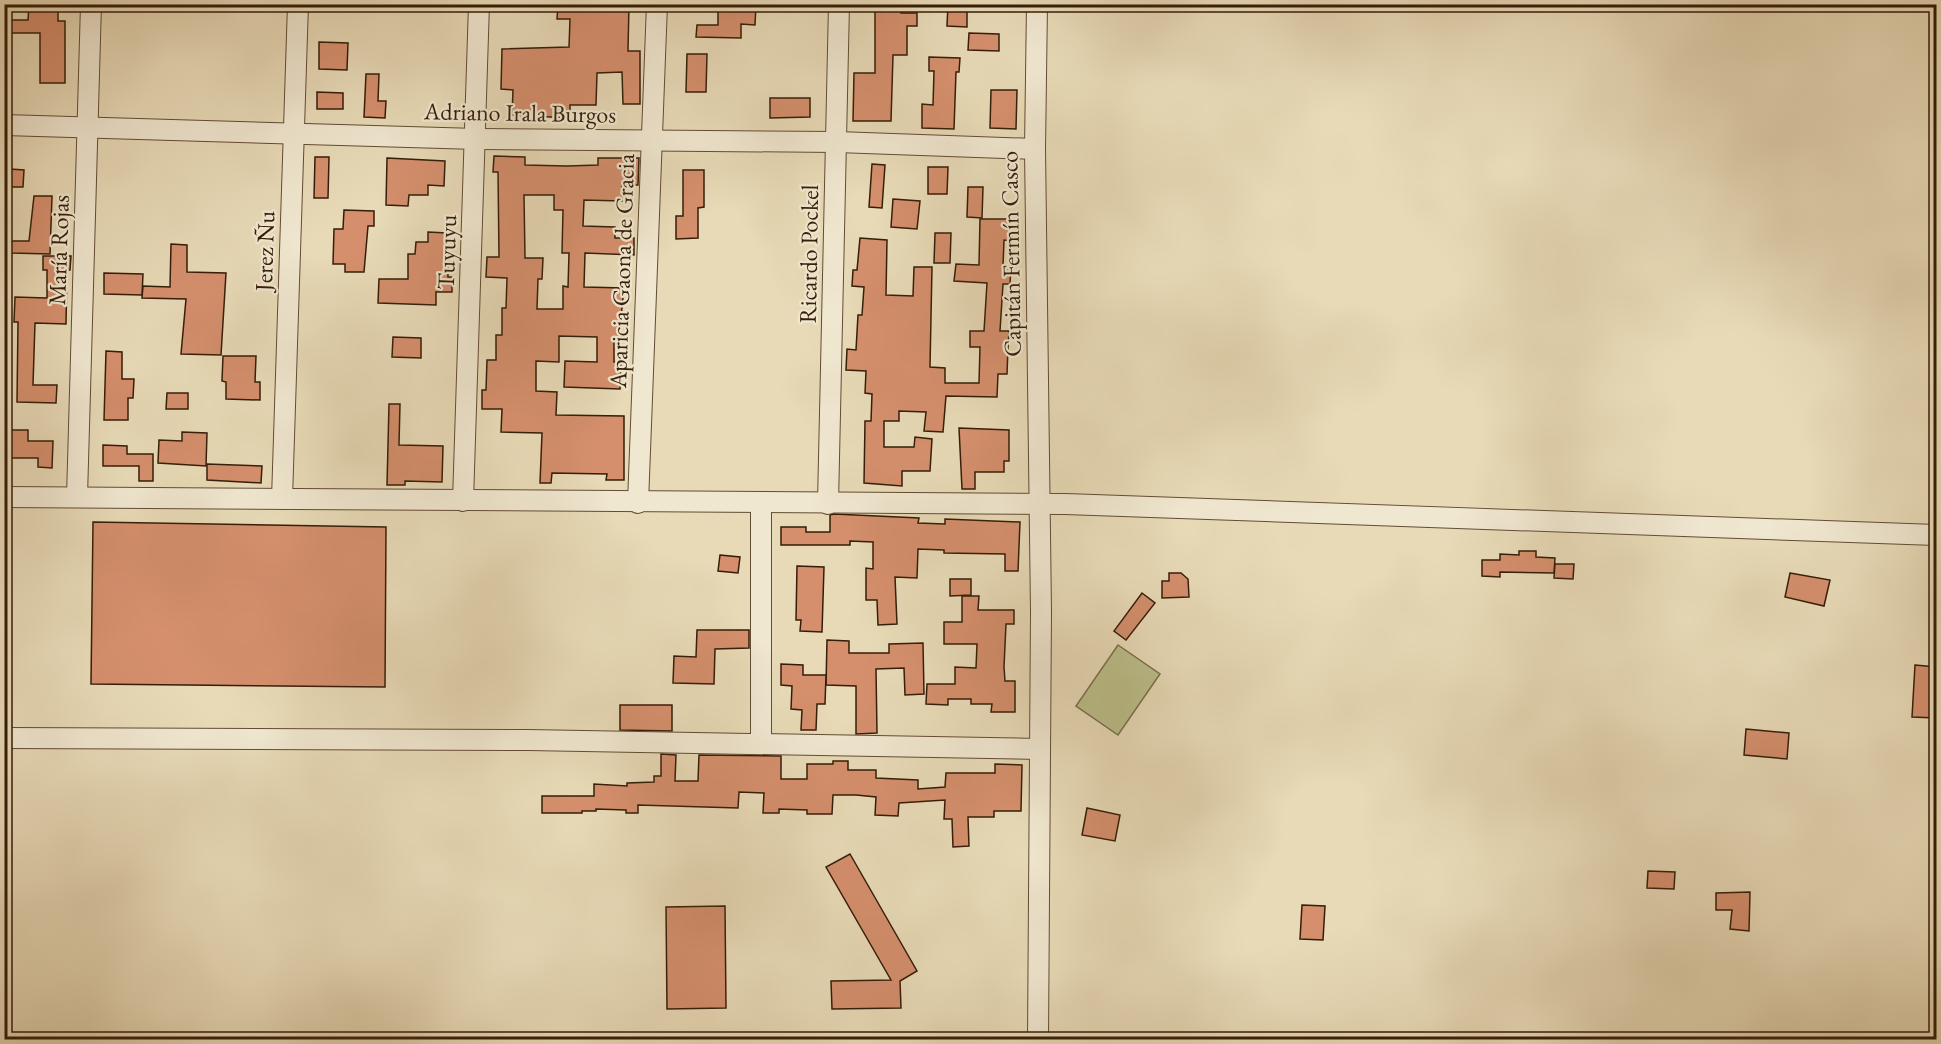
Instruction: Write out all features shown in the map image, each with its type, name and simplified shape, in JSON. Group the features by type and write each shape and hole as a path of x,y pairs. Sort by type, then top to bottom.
{"street":[{"name":"María Rojas","path":"77,497 91,4"},
{"name":"Jerez Ñu","path":"282,499 298,4"},
{"name":"Tuyuyu","path":"463,501 477,139 479,4"},
{"name":"Aparicia Gaona de Gracia","path":"638,503 654,141 657,4"},
{"name":"Ricardo Pockel","path":"828,504 839,4"},
{"name":"Capitán Fermín Casco","path":"1037,4 1035,149 1040,504 1038,1040"},
{"name":"Adriano Irala Burgos","path":"4,125 477,139 837,142 1035,149"},
{"path":"4,497 761,504 1040,504 1936,535"},
{"path":"761,504 761,744"},
{"path":"4,738 516,740 1040,749"}],"green space":[{"path":"1118,645 1160,674 1118,735 1076,706"}],"building":[{"path":"29,4 58,4 58,21 65,21 65,83 40,83 40,33 4,33 4,20 28,20"},
{"path":"558,4 629,4 628,51 640,51 640,104 623,104 622,72 597,73 596,105 570,105 570,118 512,115 513,90 501,89 502,49 569,47 570,19 557,19"},
{"path":"734,4 756,4 755,25 741,24 741,38 696,37 697,25 718,25 718,10 734,10"},
{"path":"875,4 901,4 901,13 917,13 917,26 907,26 907,55 893,55 891,121 853,121 854,73 875,73"},
{"path":"948,4 967,4 967,27 947,26"},
{"path":"969,33 999,34 999,51 968,50"},
{"path":"319,42 348,43 347,70 319,69"},
{"path":"687,54 707,54 706,92 686,92"},
{"path":"929,57 960,58 959,72 956,72 954,129 922,128 922,104 933,105 934,71 929,71"},
{"path":"366,74 379,74 378,101 386,101 385,118 364,117"},
{"path":"991,90 1017,90 1016,129 990,128"},
{"path":"317,92 343,93 343,109 317,109"},
{"path":"770,98 810,98 810,117 770,118"},
{"path":"494,156 525,157 525,165 567,166 598,165 598,158 639,158 638,185 622,185 622,201 584,200 583,226 615,227 615,238 634,238 634,255 585,253 584,287 624,288 619,337 614,337 614,362 621,362 620,389 564,387 565,361 597,362 597,337 559,336 559,362 536,361 536,391 557,392 556,415 624,416 624,480 606,480 607,474 552,473 551,483 540,483 542,433 501,432 502,409 482,409 482,390 486,390 487,360 496,360 496,335 502,335 502,308 506,308 507,278 486,277 487,257 499,257 498,172 493,172","holes":["524,195 554,195 554,210 563,210 562,253 569,253 568,287 563,286 563,309 537,309 538,279 542,279 543,258 525,258"]},
{"path":"315,157 329,157 328,198 314,198"},
{"path":"387,158 445,161 444,186 428,185 428,195 409,195 408,206 386,205"},
{"path":"872,164 885,165 882,208 869,207"},
{"path":"928,167 948,167 947,194 928,194"},
{"path":"10,169 24,170 23,187 10,187"},
{"path":"683,170 704,170 704,207 698,208 698,238 676,239 676,216 683,216"},
{"path":"968,187 983,187 982,218 967,217"},
{"path":"34,196 52,196 50,254 11,253 11,241 29,241"},
{"path":"893,199 920,201 917,229 891,227"},
{"path":"344,210 374,211 374,226 368,226 364,272 345,272 345,264 333,264 334,229 343,229"},
{"path":"980,219 1013,219 1012,241 1004,240 1003,266 1011,266 1010,284 1003,284 1000,331 1009,331 1007,374 998,374 997,397 946,396 943,432 924,431 926,412 899,411 899,421 884,421 884,447 914,447 915,437 932,439 930,471 902,471 902,486 864,483 865,421 871,421 872,394 865,393 866,371 846,370 847,349 856,350 858,315 862,315 864,287 852,286 853,270 857,270 860,238 887,240 886,295 913,296 914,267 932,267 930,367 945,368 945,383 979,383 980,347 970,347 970,331 984,331 987,283 954,281 956,264 979,265"},
{"path":"428,232 447,233 448,277 452,277 452,292 436,292 436,305 378,303 379,279 408,279 408,254 415,254 416,242 428,242"},
{"path":"935,233 951,233 950,263 934,263"},
{"path":"171,244 187,245 187,272 226,273 221,355 181,354 186,299 142,298 143,286 170,287"},
{"path":"43,256 71,256 70,270 67,270 66,324 35,323 33,385 57,385 56,403 17,402 18,322 14,322 15,297 47,298 47,270 43,270"},
{"path":"104,273 143,274 142,295 104,294"},
{"path":"393,337 421,338 421,358 392,357"},
{"path":"106,351 122,352 122,379 134,379 133,398 128,398 128,420 104,420"},
{"path":"223,356 256,356 255,382 260,382 260,400 226,399 226,382 222,381"},
{"path":"167,393 188,393 188,409 166,409"},
{"path":"389,404 400,404 399,445 443,446 442,482 405,481 405,485 387,485"},
{"path":"959,428 1009,430 1009,461 1004,461 1004,472 975,472 975,489 962,489"},
{"path":"4,430 28,430 28,441 53,441 52,468 38,467 38,458 4,458"},
{"path":"182,432 207,433 206,466 158,463 159,440 182,441"},
{"path":"103,445 127,446 127,454 153,454 153,481 139,481 139,466 103,466"},
{"path":"207,464 262,466 261,483 207,480"},
{"path":"830,515 919,518 918,523 945,524 945,519 1020,522 1018,571 1005,571 1005,554 944,553 944,550 918,549 917,578 895,577 897,624 878,625 877,600 866,600 866,568 873,569 873,542 850,541 850,545 781,545 781,527 806,527 806,532 830,532"},
{"path":"93,522 386,527 385,687 91,684"},
{"path":"1519,551 1536,551 1536,557 1555,558 1554,573 1500,572 1500,577 1482,576 1482,560 1500,560 1500,554 1519,555"},
{"path":"720,555 740,557 738,573 718,571"},
{"path":"1555,564 1574,564 1573,579 1554,578"},
{"path":"797,566 824,567 822,632 800,631 801,620 796,620"},
{"path":"1169,573 1181,573 1188,579 1189,597 1162,598 1162,581 1169,581"},
{"path":"1790,573 1830,580 1824,606 1785,597"},
{"path":"950,579 971,579 971,595 950,596"},
{"path":"1142,593 1155,603 1126,640 1114,631"},
{"path":"962,596 979,596 978,610 1014,610 1014,624 1006,624 1004,667 1005,681 1015,681 1015,712 991,712 992,704 971,704 971,699 948,699 948,705 926,704 927,684 955,684 955,667 976,668 977,644 944,644 944,622 962,622"},
{"path":"697,630 749,630 749,648 715,649 714,684 673,683 674,656 696,657"},
{"path":"827,640 849,641 849,653 889,653 889,644 923,643 924,694 905,695 904,668 876,669 877,733 856,734 856,686 826,685"},
{"path":"781,664 803,665 803,675 826,675 825,704 817,704 816,730 801,730 802,710 791,709 792,686 781,685"},
{"path":"1915,665 1936,667 1936,718 1912,717"},
{"path":"620,705 672,705 672,731 620,730"},
{"path":"1746,729 1789,733 1787,759 1744,755"},
{"path":"661,754 676,755 675,781 698,781 699,755 781,756 781,779 807,779 807,764 833,764 833,761 848,761 848,770 876,770 876,778 918,780 918,789 945,787 946,773 995,773 995,764 1022,765 1021,811 994,811 994,817 968,817 969,846 953,847 952,819 944,819 945,800 899,803 898,816 875,815 876,797 833,795 832,814 807,814 807,810 779,809 779,813 763,813 764,793 739,792 738,808 638,805 638,813 626,813 626,810 596,809 596,811 582,811 582,813 542,813 542,796 594,796 594,784 627,786 627,783 654,782 654,776 661,776"},
{"path":"1087,808 1120,815 1115,841 1082,835"},
{"path":"850,854 917,971 900,981 901,1008 832,1009 831,981 891,980 826,867"},
{"path":"1648,871 1675,872 1674,889 1647,888"},
{"path":"1750,892 1749,931 1730,929 1732,910 1716,910 1716,893"},
{"path":"1302,905 1325,906 1323,940 1300,939"},
{"path":"725,906 726,1008 667,1009 666,907"}]}
